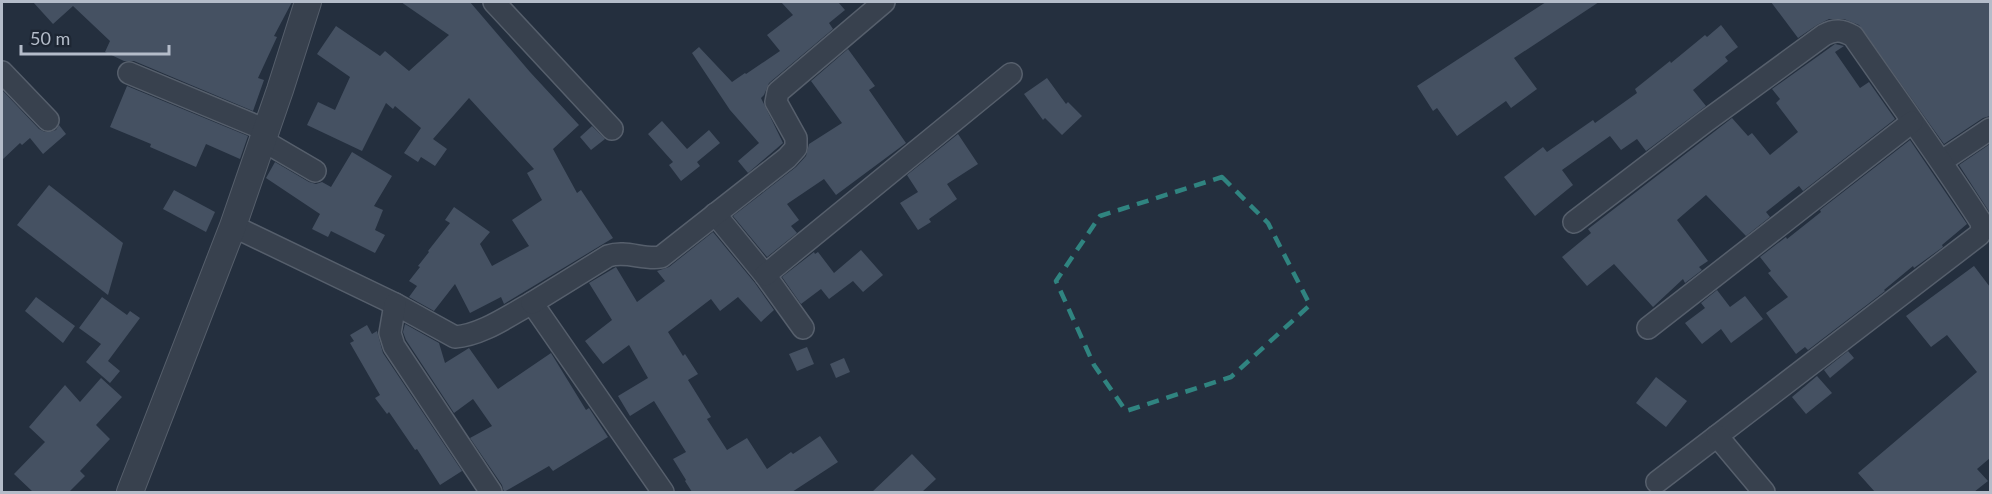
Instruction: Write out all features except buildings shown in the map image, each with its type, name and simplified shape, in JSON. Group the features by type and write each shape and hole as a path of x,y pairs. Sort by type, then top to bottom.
{"street":[{"path":"130,492 233,226 308,2"},
{"path":"494,2 612,129"},
{"path":"233,226 395,304 455,337 478,332 532,303 608,256 617,253 651,259 661,257 787,158 796,148 796,138 776,102 778,92 884,2"},
{"path":"1574,222 1824,35 1842,30 1853,36 1912,122 1942,161 1981,222 1982,230 1979,235 1657,482"},
{"path":"2,72 48,120"},
{"path":"129,73 264,135 315,171"},
{"path":"765,275 1011,74"},
{"path":"1648,328 1912,122"},
{"path":"1942,161 1990,129"},
{"path":"715,214 765,275 803,328"},
{"path":"532,303 663,492"},
{"path":"395,304 390,333 394,346 491,492"},
{"path":"1717,436 1764,492"}],"highlighted area":[{"path":"1222,177 1268,223 1310,305 1231,377 1126,411 1094,365 1056,281 1100,216"}]}
